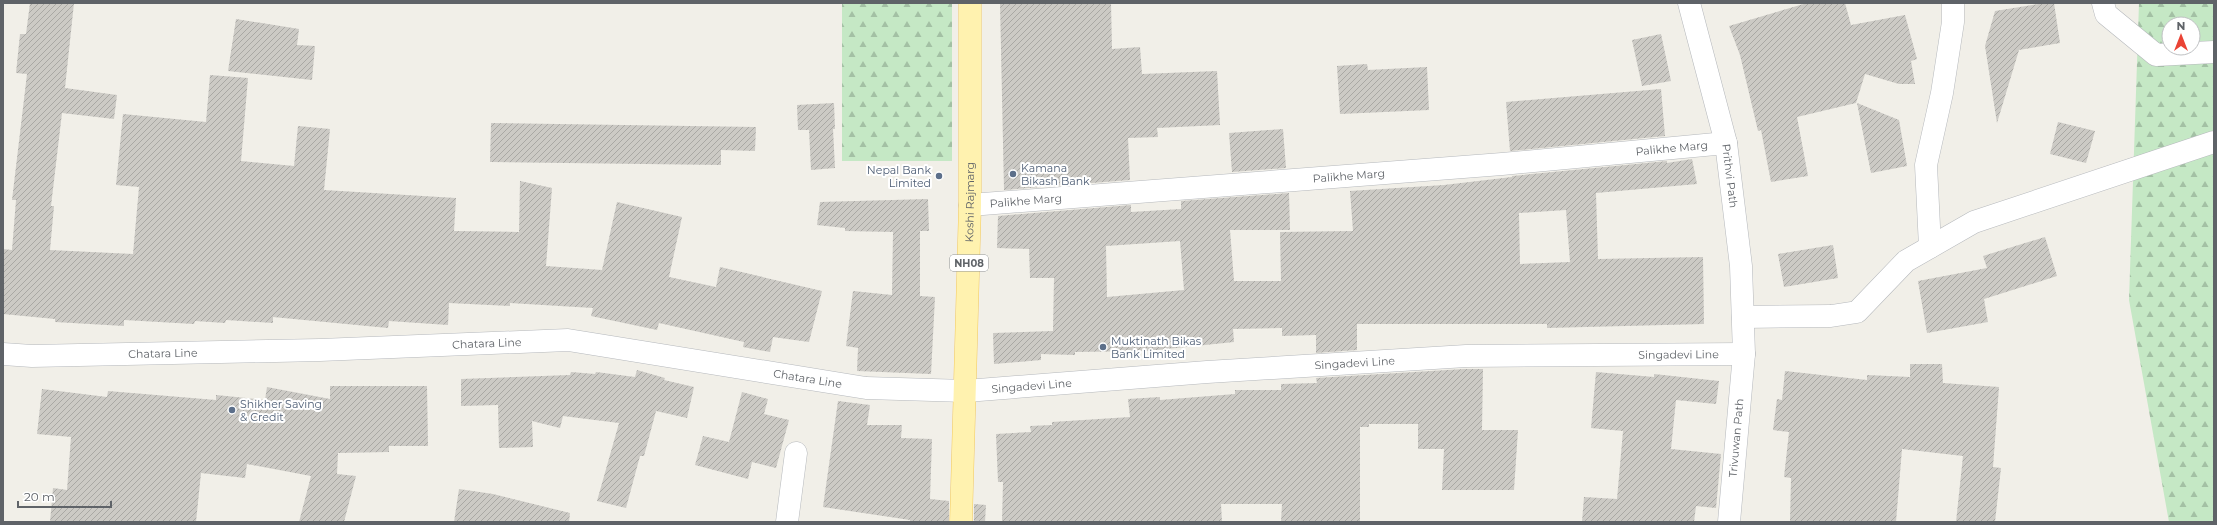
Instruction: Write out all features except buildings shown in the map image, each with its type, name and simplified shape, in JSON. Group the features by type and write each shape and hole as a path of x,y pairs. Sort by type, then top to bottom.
{"main road":[{"name":"Koshi Rajmarg","path":"961,522 966,392 970,205 970,3"}],"street":[{"name":"Prithvi Path","path":"1689,3 1726,143 1741,266 1744,354"},
{"path":"1930,247 1926,165 1942,93 1953,22 1954,3"},
{"path":"2103,3 2106,14 2156,54 2214,52"},
{"path":"1743,317 1831,316 1857,312 1906,261 1974,222 2214,142"},
{"name":"Palikhe Marg","path":"970,205 1502,164 1726,143"},
{"name":"Chatara Line","path":"3,354 40,356 320,350 568,340 866,388 966,392"},
{"name":"Singadevi Line","path":"966,392 1207,372 1466,356 1744,354"},
{"name":"Trivuwan Path","path":"1729,522 1744,354"},
{"path":"787,522 796,453"}],"green space":[{"path":"842,3 952,3 952,161 842,161"},
{"path":"2139,3 2214,3 2214,522 2169,522 2129,300"}],"place":[{"name":"Kamana Bikash Bank","path":"1013,174"},
{"name":"Nepal Bank Limited","path":"939,176"},
{"name":"Muktinath Bikas Bank Limited","path":"1103,347"},
{"name":"Shikher Saving & Credit","path":"232,410"}]}
